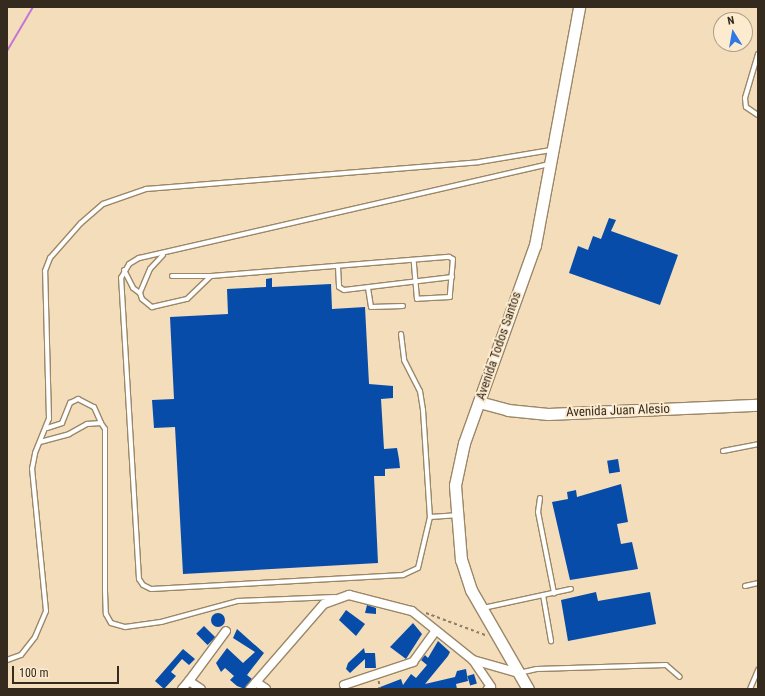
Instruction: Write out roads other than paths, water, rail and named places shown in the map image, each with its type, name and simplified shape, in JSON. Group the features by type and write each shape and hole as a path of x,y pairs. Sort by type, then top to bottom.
{"street":[{"name":"Avenida Todos Santos","path":"528,689 498,641 481,608 461,560 456,515 455,485 464,443 535,245 555,149 579,7"},
{"name":"Avenida Juan Alesio","path":"479,402 508,410 548,414 758,406"},
{"path":"250,689 324,604 335,597 349,595 412,611 436,632 473,660 490,687 488,689"},
{"path":"182,689 226,631"},
{"path":"344,685 413,662 436,632"},
{"path":"473,660 519,673"},
{"path":"189,681 201,689"},
{"path":"256,682 266,689"}],"lane":[{"path":"758,54 745,98 746,107 758,115"},
{"path":"7,660 21,655 35,637 46,611 32,469 40,442 47,428 45,271 50,258 103,204 146,189 479,162 555,149"},
{"path":"401,334 404,360 420,391 430,517 418,568 408,574 151,589 143,585 138,580 121,278 124,270 139,258 163,255 552,163"},
{"path":"140,292 150,268 163,255"},
{"path":"172,276 211,276 452,257 452,277 449,298 417,299 414,261"},
{"path":"338,267 340,290 368,288 452,277"},
{"path":"124,270 133,288 140,292 146,304 163,306 187,299 211,276"},
{"path":"368,288 371,307 403,306"},
{"path":"47,428 62,423 70,403 78,399 94,407 105,429 105,591 106,614 111,623 125,627 161,622 238,601 335,597"},
{"path":"40,442 69,434 87,424 101,423"},
{"path":"723,451 758,444"},
{"path":"540,498 538,512 554,593"},
{"path":"430,517 456,515"},
{"path":"745,586 758,583"},
{"path":"481,608 570,589"},
{"path":"544,595 551,641"},
{"path":"519,673 537,669 666,665 680,677"},
{"path":"750,689 758,670"}],"waterway":[{"path":"7,51 33,7"}]}
